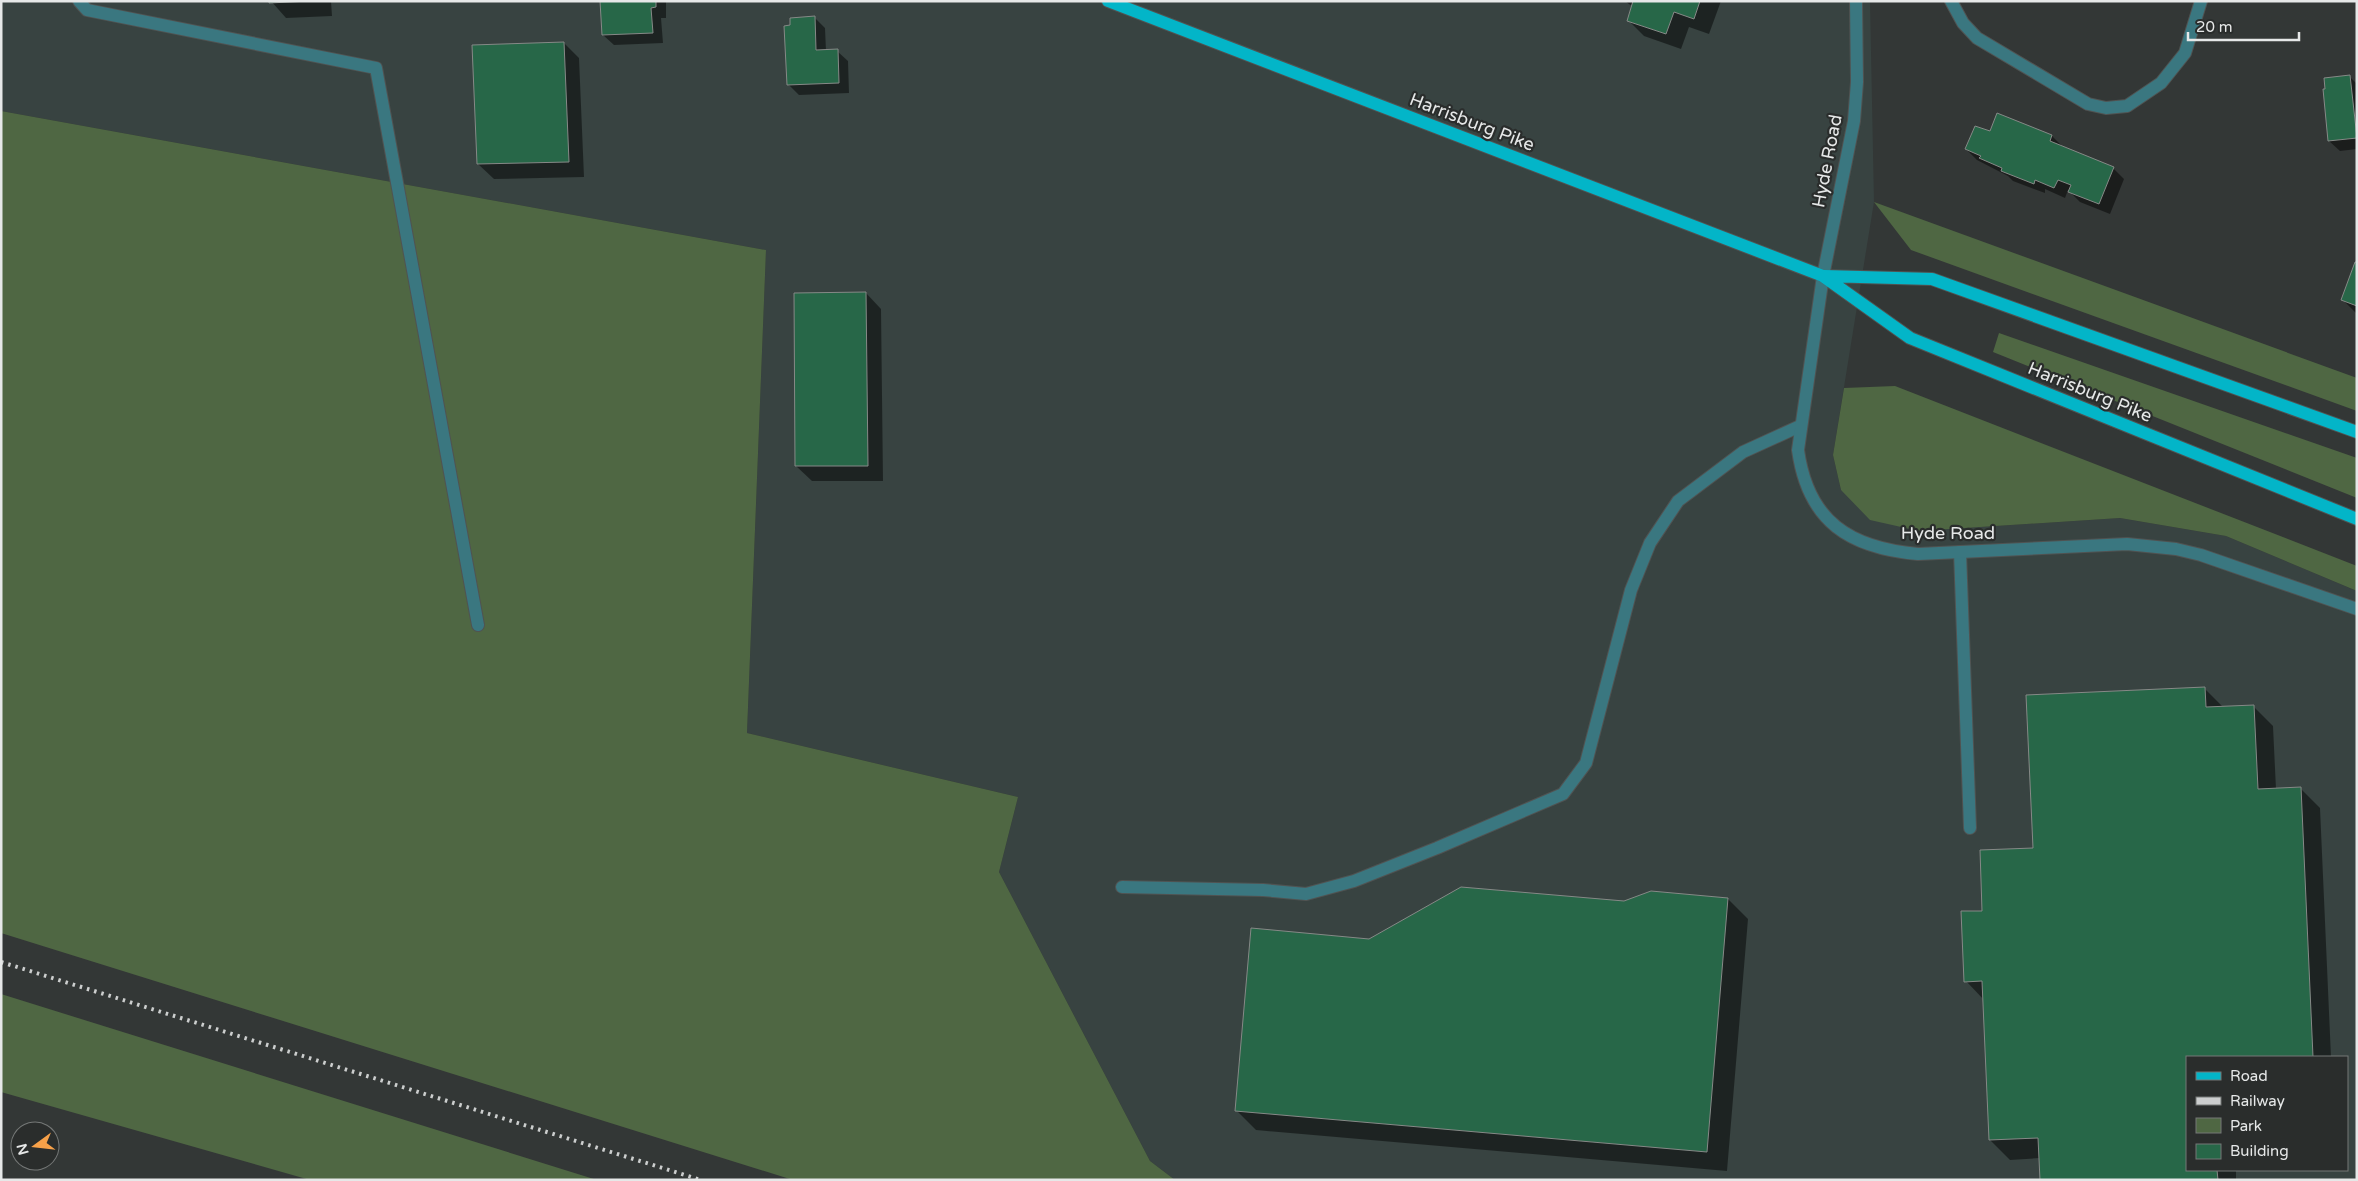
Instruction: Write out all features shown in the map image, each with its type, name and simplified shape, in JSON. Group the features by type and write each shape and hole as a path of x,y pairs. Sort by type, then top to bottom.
{"main road":[{"name":"Harrisburg Pike","path":"1108,1 1823,276 1910,338 2357,519"},
{"name":"Harrisburg Pike","path":"1823,276 1932,279 2357,432"}],"street":[{"path":"79,1 87,10 376,68 478,625"},
{"name":"Hyde Road","path":"1856,1 1857,82 1854,121 1823,276 1798,450 1801,474 1811,496 1825,516 1843,533 1864,544 1896,552 1918,554 2127,544 2176,550 2210,558 2357,609"},
{"path":"1951,1 1963,22 1977,38 2088,104 2106,108 2127,106 2161,83 2184,53 2201,1"},
{"path":"1122,886 1263,890 1306,894 1354,881 1563,794 1586,763 1631,590 1650,543 1678,502 1742,452 1800,426"},
{"path":"1960,552 1970,828"}],"shaded area":[{"path":"1,1 1870,1 1874,202 1833,455 1841,490 1919,531 2120,518 2226,536 2357,591 2357,1180 1175,1180 1150,1161 999,872 1018,797 747,733 766,250 1,111"}],"green space":[{"path":"1,111 766,250 747,733 1018,797 999,872 1150,1161 1175,1180 793,1180 1,933"},
{"path":"1874,202 2357,378 2357,411 1911,250"},
{"path":"1999,333 2357,458 2357,498 1993,352"},
{"path":"1895,386 2357,566 2357,591 2226,536 2120,518 1919,531 1870,520 1841,490 1833,455 1844,388"},
{"path":"1,994 597,1180 310,1180 1,1092"}],"building":[{"path":"269,1 310,1 269,3"},
{"path":"600,1 656,1 656,7 651,8 653,33 602,35"},
{"path":"1633,1 1700,1 1694,19 1674,12 1666,34 1627,21"},
{"path":"815,16 816,50 838,49 839,83 787,85 784,26 790,25 790,18"},
{"path":"564,42 569,162 477,164 472,45"},
{"path":"2350,75 2357,138 2328,141 2323,89 2325,89 2324,78"},
{"path":"1997,113 2052,135 2050,141 2114,167 2099,204 2068,192 2071,185 2058,180 2054,188 2035,180 2034,184 2001,171 2002,168 1979,158 1981,156 1965,149 1975,126 1990,131"},
{"path":"2355,262 2357,262 2357,306 2341,300"},
{"path":"866,292 868,466 795,466 794,293"},
{"path":"2205,687 2206,707 2254,705 2258,789 2301,787 2313,1056 2186,1056 2186,1171 2217,1171 2218,1180 2040,1180 2038,1138 1989,1140 1982,981 1964,982 1961,911 1982,911 1980,850 2033,848 2026,695"},
{"path":"1461,887 1624,901 1651,891 1728,898 1707,1152 1235,1111 1251,928 1369,939"}],"railway":[{"path":"1,962 701,1180"}]}
